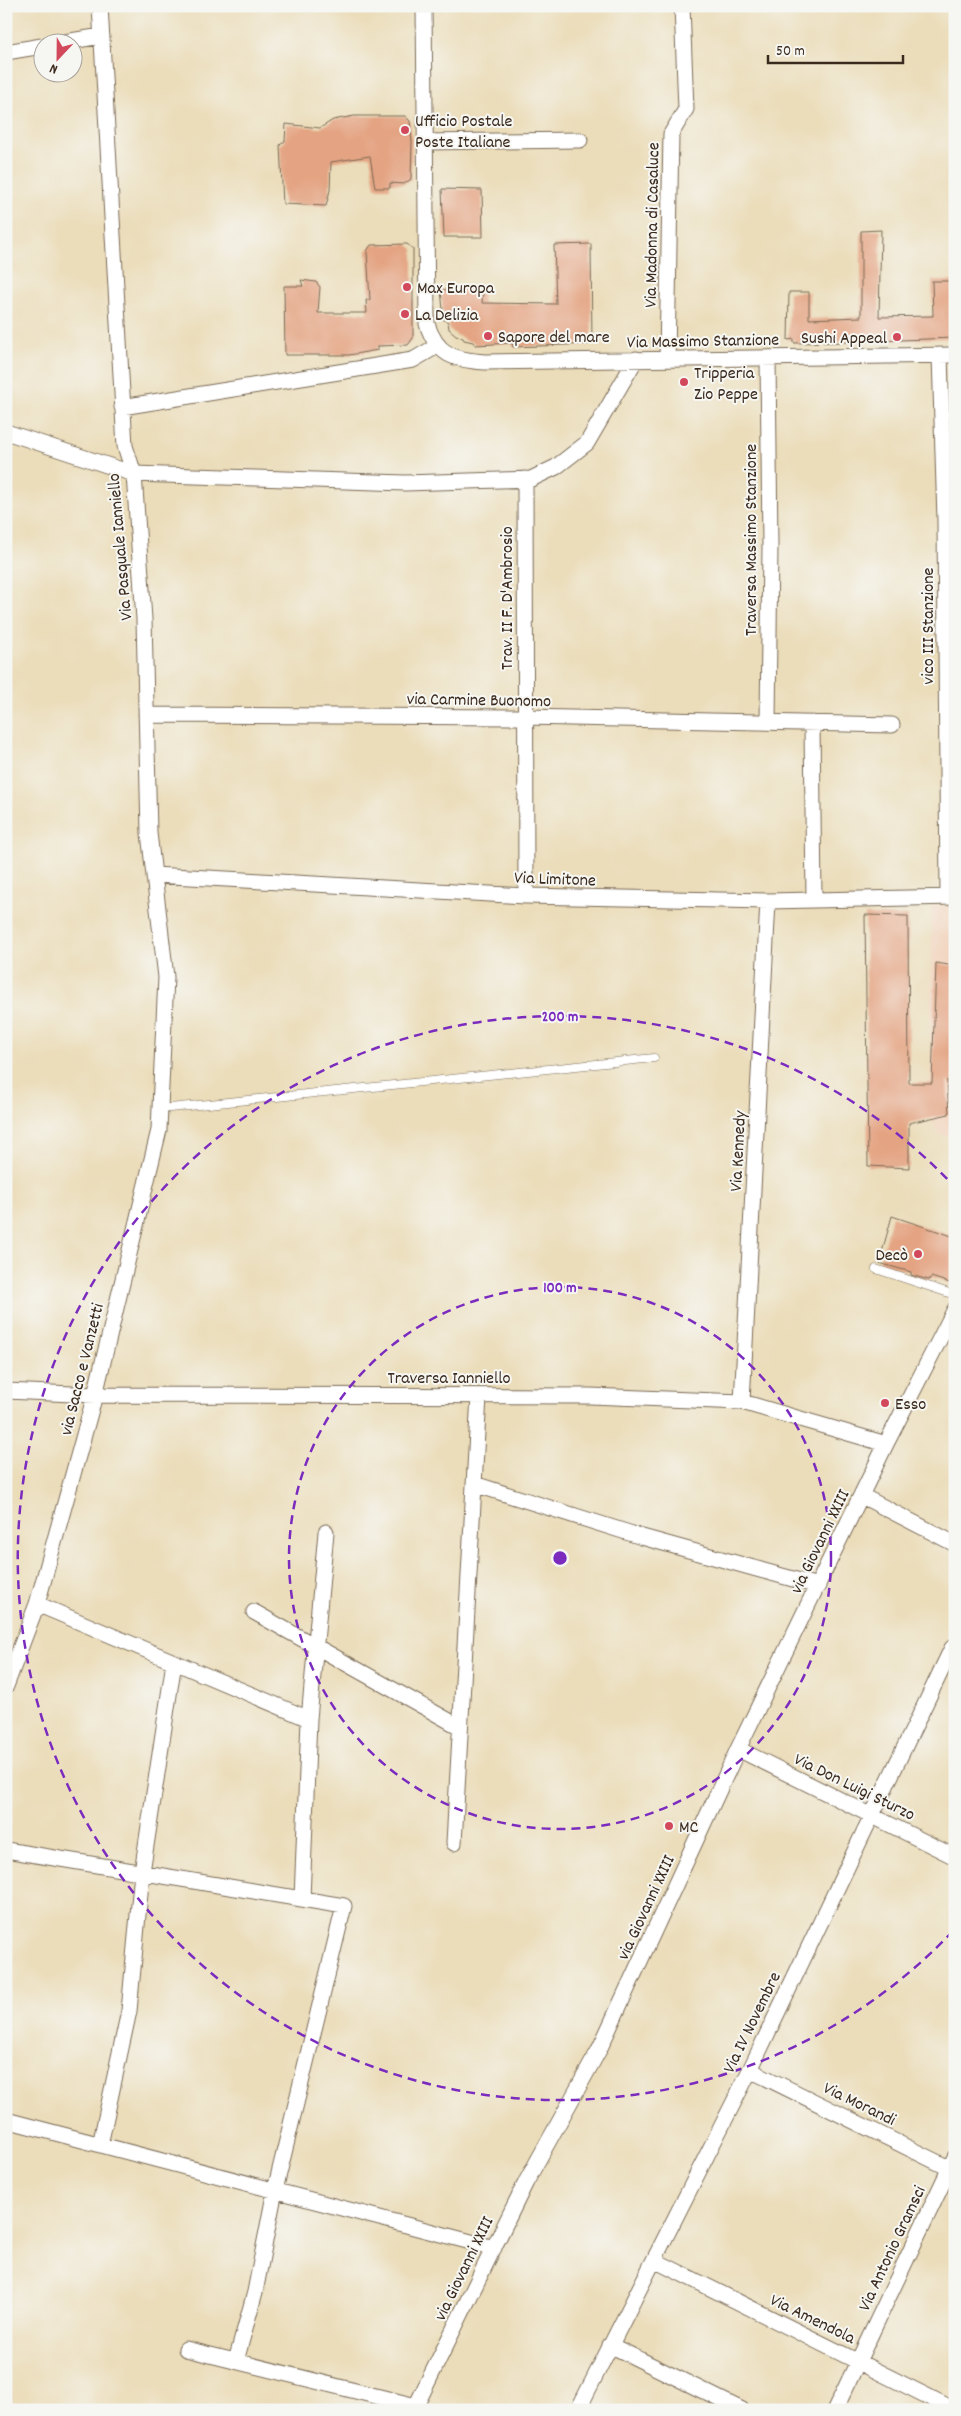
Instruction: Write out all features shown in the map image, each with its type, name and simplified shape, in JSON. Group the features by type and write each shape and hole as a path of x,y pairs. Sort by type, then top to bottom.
{"street":[{"name":"Via Pasquale Ianniello","path":"100,6 122,406 125,446 134,474 144,619 149,833 166,977 162,1056"},
{"path":"122,406 413,360 437,346 427,324 424,6"},
{"name":"Via Madonna di Casaluce","path":"667,359 671,134 686,109 682,6"},
{"path":"82,39 102,36"},
{"path":"6,52 32,48"},
{"path":"425,142 580,140"},
{"name":"Via Massimo Stanzione","path":"437,346 445,353 471,361 947,355"},
{"name":"vico III Stanzione","path":"947,355 944,520 951,897"},
{"name":"Traversa Massimo Stanzione","path":"768,358 770,546 768,722"},
{"path":"6,432 134,474 405,483 525,479 556,467 587,443 636,359"},
{"name":"Trav. II F. D'Ambrosio","path":"525,479 526,896"},
{"name":"via Carmine Buonomo","path":"146,715 525,717 892,725"},
{"path":"812,723 814,900"},
{"name":"Via Limitone","path":"154,875 526,896 768,901 951,897"},
{"name":"Via Kennedy","path":"742,1402 768,901"},
{"name":"via Sacco e Vanzetti","path":"6,1686 37,1604 95,1395 159,1130 162,1056"},
{"name":"via Giovanni XXIII","path":"415,2408 526,2182 599,2050 738,1750 886,1444 955,1308"},
{"name":"Traversa Ianniello","path":"6,1391 95,1395 590,1396 742,1402 886,1444"},
{"path":"454,1843 479,1396"},
{"path":"474,1484 642,1537 818,1586"},
{"path":"862,1496 955,1544"},
{"path":"302,1899 309,1719 326,1532"},
{"path":"37,1604 309,1719"},
{"path":"254,1612 460,1727"},
{"name":"Via IV Novembre","path":"578,2410 750,2070 952,1648"},
{"path":"100,2144 129,2011 142,1872 174,1662"},
{"name":"Via Don Luigi Sturzo","path":"738,1750 955,1857"},
{"path":"6,1850 344,1906 275,2190 255,2292 236,2361"},
{"name":"Via Morandi","path":"750,2070 953,2165"},
{"path":"6,2120 494,2248"},
{"name":"Via Antonio Gramsci","path":"835,2410 953,2165"},
{"name":"Via Amendola","path":"654,2260 955,2410"},
{"path":"610,2345 742,2410"},
{"path":"186,2349 236,2361 357,2397 415,2408"}],"lane":[{"path":"160,1109 654,1058"},
{"path":"876,1269 955,1294"}],"shaded area":[{"path":"955,905 955,1139 938,1133 930,1118 932,906"}],"building":[{"path":"354,116 405,116 410,121 412,142 411,179 404,184 390,183 390,188 375,188 370,156 331,162 330,190 326,206 283,204 280,145 285,141 286,124 320,128 333,120"},
{"path":"442,189 482,190 483,237 444,237"},
{"path":"881,230 879,317 933,316 932,281 952,281 953,293 955,293 953,338 794,343 794,339 788,340 789,292 809,292 809,319 861,317 861,231"},
{"path":"407,244 413,249 413,338 408,345 378,346 378,350 349,355 285,355 284,286 303,286 301,280 316,282 320,287 318,313 367,313 366,300 370,300 367,251 371,245"},
{"path":"591,244 592,344 513,347 512,343 475,345 473,342 464,340 449,329 448,322 444,320 441,290 479,288 478,293 483,293 482,303 556,304 554,245"},
{"path":"865,915 908,916 909,1083 932,1083 936,963 955,966 955,1089 947,1080 949,1114 909,1123 909,1168 868,1166"},
{"name":"Decò","path":"892,1216 955,1237 955,1267 950,1283 931,1277 929,1280 918,1277 911,1275 911,1272 879,1263"}],"place":[{"name":"Ufficio Postale Poste Italiane","path":"405,130"},
{"name":"Max Europa","path":"407,287"},
{"name":"La Delizia","path":"405,314"},
{"name":"Sapore del mare","path":"488,336"},
{"name":"Sushi Appeal","path":"897,337"},
{"name":"Tripperia Zio Peppe","path":"684,382"},
{"name":"Decò","path":"918,1254"},
{"name":"Esso","path":"885,1403"},
{"name":"MC","path":"669,1826"}]}
